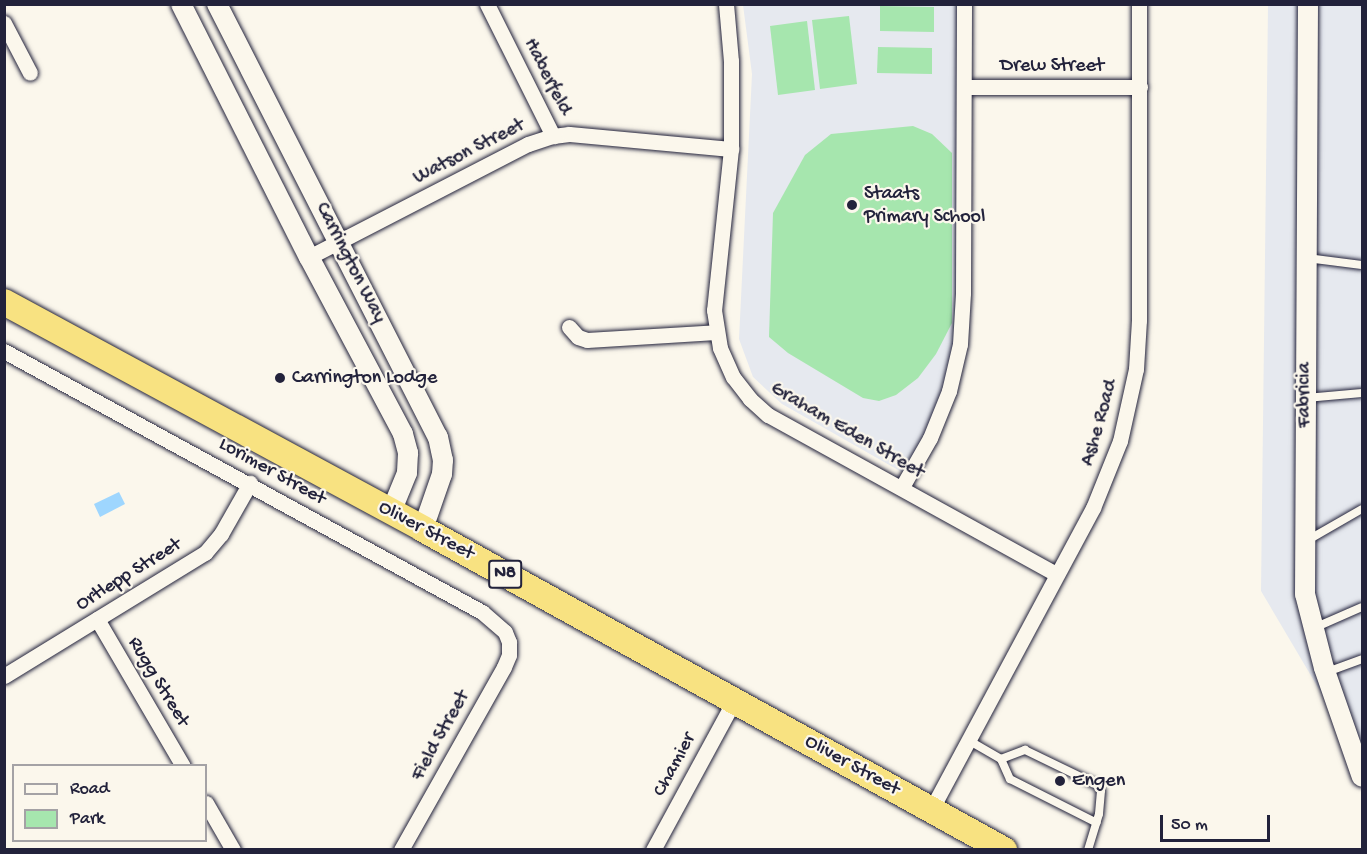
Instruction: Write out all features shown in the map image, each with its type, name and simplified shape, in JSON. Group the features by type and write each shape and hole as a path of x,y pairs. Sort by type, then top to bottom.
{"highway":[{"name":"Oliver Street","path":"4,302 423,528 1004,849"}],"street":[{"name":"Carrington Way","path":"181,4 309,257 403,434 408,453 407,473 391,512"},
{"name":"Carrington Way","path":"217,4 440,443 442,474 423,528"},
{"name":"Haberfeld","path":"487,4 553,136"},
{"name":"Graham Eden Street","path":"726,4 731,61 731,149 714,310 720,348 733,377 750,399 768,415 1056,574"},
{"path":"902,487 930,438 949,392 960,344 963,293 964,4"},
{"name":"Ashe Road","path":"931,810 1107,478 1120,441 1136,369 1139,4"},
{"name":"Fabricia","path":"1308,4 1305,594 1312,629 1362,777"},
{"path":"4,22 30,73"},
{"name":"Drew Street","path":"964,87 1140,87"},
{"name":"Watson Street","path":"309,257 528,144 553,136 569,134 731,149"},
{"path":"569,327 578,337 586,340 716,332"},
{"name":"Lorimer Street","path":"4,351 250,483 482,612 505,632 509,642"},
{"name":"Ortlepp Street","path":"4,676 205,553 221,534 250,483"},
{"name":"Rugg Street","path":"97,619 182,764"},
{"name":"Field Street","path":"401,849 504,667 509,642"},
{"name":"Chamier","path":"653,849 734,701"},
{"path":"207,805 233,849"}],"lane":[{"path":"1306,258 1362,264"},
{"path":"1305,399 1362,393"},
{"path":"1304,542 1362,509"},
{"path":"1312,629 1362,607"},
{"path":"1326,673 1362,659"},
{"path":"968,740 1000,759 1010,779 1097,823"},
{"path":"1000,759 1025,750 1097,785 1101,790 1097,823 1088,849"}],"shaded area":[{"name":"Staats Primary School","path":"743,5 961,5 956,336 948,380 907,475 782,404 753,377 739,339 752,74"},
{"path":"1268,5 1362,5 1362,762 1261,591"}],"green space":[{"path":"880,6 934,7 934,32 880,31"},
{"path":"849,16 857,84 820,89 812,20"},
{"path":"807,21 815,90 778,95 770,26"},
{"path":"878,47 932,48 932,74 877,73"},
{"path":"913,126 932,134 952,153 952,323 936,354 918,378 896,395 879,401 863,398 788,353 769,337 773,213 805,155 831,134"}],"water":[{"path":"119,492 125,504 100,517 94,504"}],"place":[{"name":"Staats Primary School","path":"852,205"},
{"name":"Carrington Lodge","path":"280,378"},
{"name":"Engen","path":"1060,781"}]}
